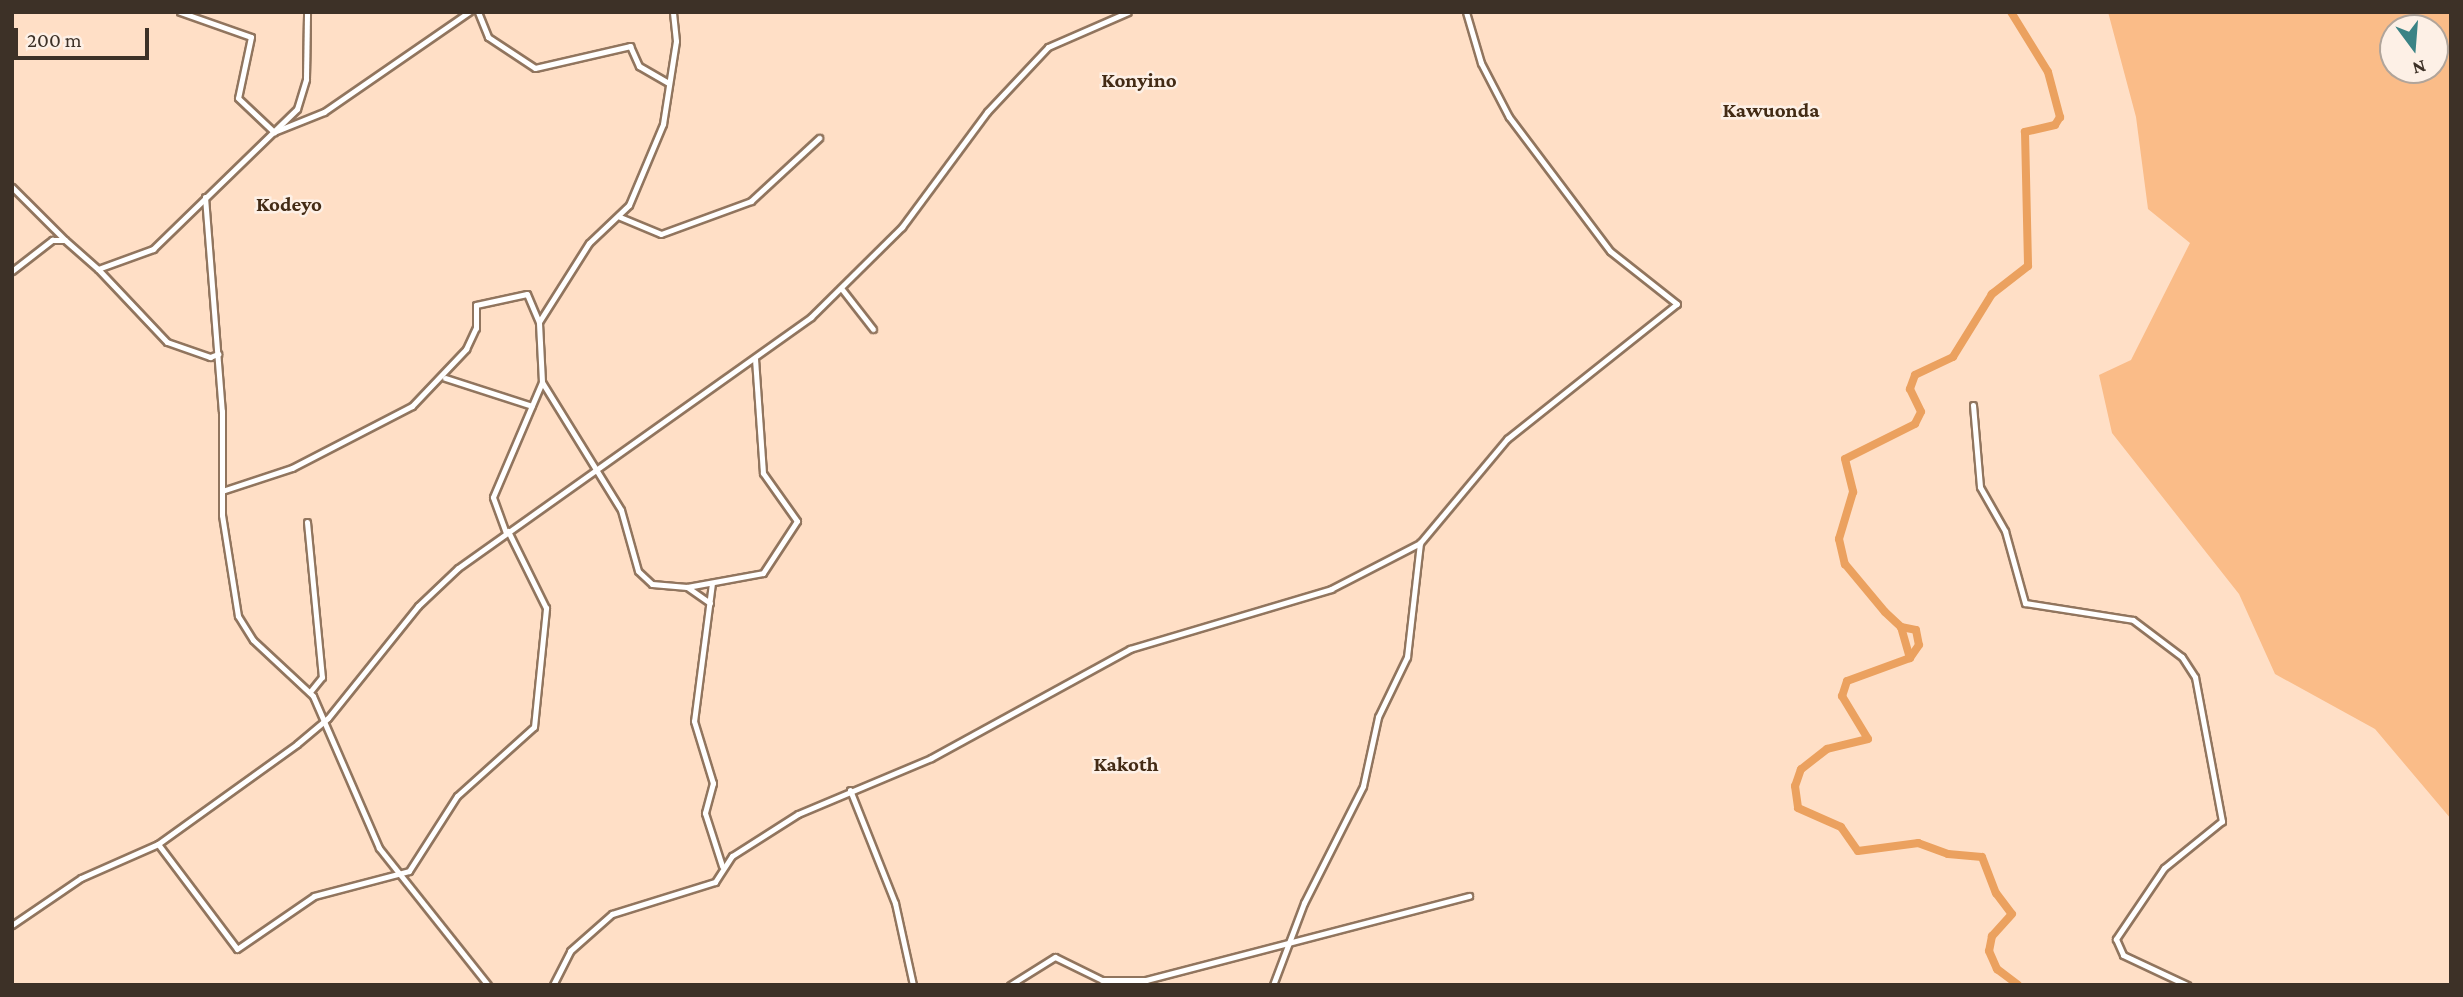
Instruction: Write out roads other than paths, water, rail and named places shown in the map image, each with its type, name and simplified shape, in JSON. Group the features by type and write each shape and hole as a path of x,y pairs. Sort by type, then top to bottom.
{"street":[{"path":"180,12 251,37 238,98 274,132"},
{"path":"98,269 153,250 297,110 306,79 307,12"},
{"path":"274,132 324,112 468,12"},
{"path":"478,12 488,37 535,68 630,46 639,66 669,83"},
{"path":"539,323 589,243 620,218 663,124 669,83 673,12"},
{"path":"12,925 81,878 158,844 323,722 418,606 507,532 755,358 841,288 915,211 968,135 1048,47 1128,12"},
{"path":"553,985 570,951 612,914 710,884 722,866 758,837 850,790 931,758 1130,649 1331,589 1420,542 1500,446 1573,380 1677,304 1610,251 1509,117 1481,64 1466,12"},
{"path":"620,218 661,234 751,201 818,138"},
{"path":"12,187 98,269 167,342 210,357 218,354"},
{"path":"205,197 218,354 222,491 238,616 253,640 310,692 369,828 398,877 488,985"},
{"path":"12,271 52,240 65,240"},
{"path":"841,288 873,329"},
{"path":"158,844 237,949 314,896 398,877 409,871 457,796 534,727 546,608 507,532 493,497 542,382 539,323 527,294 476,305 473,337 445,378 412,406 292,468 222,491"},
{"path":"542,382 621,510 638,571 652,584 687,587 763,573 797,522 763,473 755,358"},
{"path":"445,378 532,406"},
{"path":"1973,405 1980,487 2006,531 2025,603 2133,620 2182,657 2195,677 2222,821 2164,868 2116,939 2123,955 2186,985"},
{"path":"307,522 322,677 310,692"},
{"path":"1273,985 1284,948 1363,786 1378,717 1407,657 1420,542"},
{"path":"712,583 694,721 713,783 705,813 722,866"},
{"path":"687,587 710,603"},
{"path":"850,790 895,903 913,985"},
{"path":"1010,985 1055,957 1118,984 1284,948 1469,897"}],"waterway":[{"path":"2011,12 2048,72 2060,117 2055,125 2025,132 2028,266 1992,294 1953,357 1915,375 1910,389 1921,412 1915,424 1845,459 1853,492 1839,539 1845,564 1901,627 1916,630 1919,645 1910,658 1847,681 1842,696 1868,739 1827,749 1801,769 1795,786 1798,808 1841,827 1858,851 1918,843 1948,854 1982,857 1996,893 2012,914 1992,936 1989,951 1997,969 2018,985"},
{"path":"1901,627 1910,658"}],"district":[{"name":"Konyino","path":"1139,80"},
{"name":"Kawuonda","path":"1771,110"},
{"name":"Kodeyo","path":"289,204"},
{"name":"Kakoth","path":"1126,764"}]}
